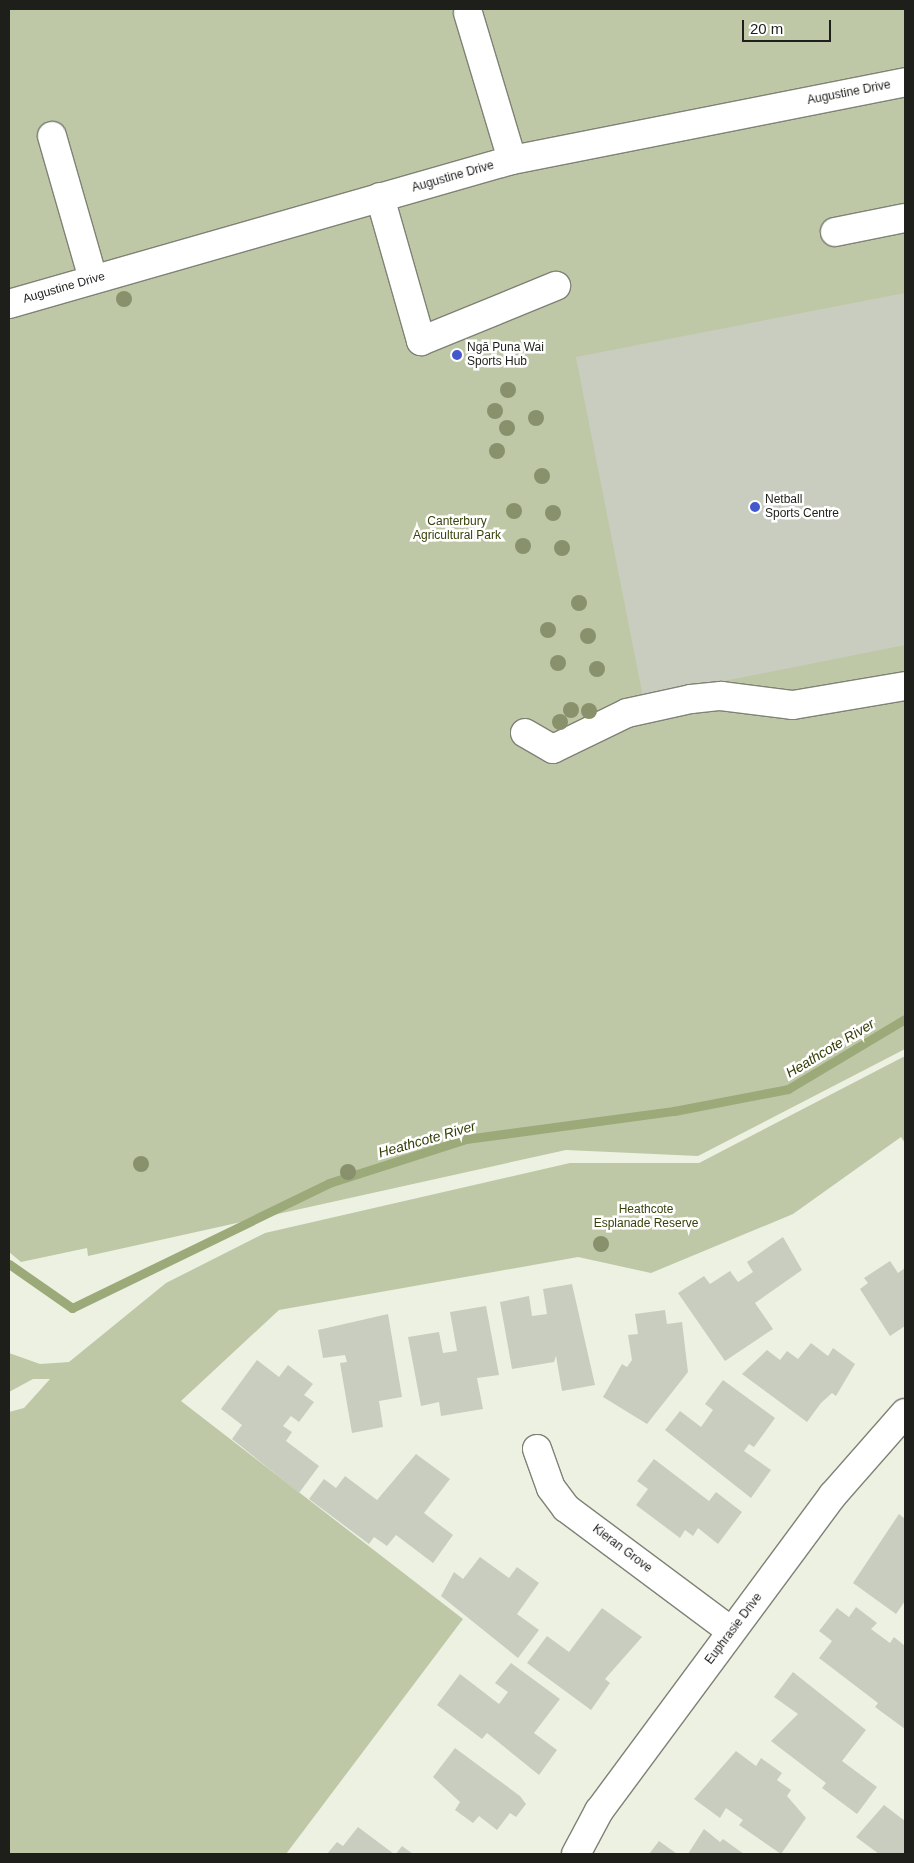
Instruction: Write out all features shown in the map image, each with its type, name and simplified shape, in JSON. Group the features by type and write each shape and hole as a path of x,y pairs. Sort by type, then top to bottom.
{"street":[{"path":"468,13 512,160"},
{"name":"Augustine Drive","path":"9,304 512,160 905,82"},
{"path":"52,136 94,279"},
{"path":"380,197 422,341 556,286"},
{"path":"835,232 905,218"},
{"path":"524,733 553,749 627,713 691,699 721,696 793,705 905,686"},
{"name":"Euphrasie Drive","path":"576,1854 599,1811 731,1631 860,1460 905,1413"},
{"name":"Kieran Grove","path":"537,1448 551,1488 566,1508 731,1631"}],"green space":[{"name":"Canterbury Agricultural Park","path":"9,9 905,9 905,1049 698,1156 566,1150 88,1256 87,1248 21,1262 9,1252"},
{"name":"Heathcote Esplanade Reserve","path":"905,1056 905,1143 901,1137 793,1214 651,1273 578,1257 279,1310 181,1401 463,1619 286,1854 9,1854 9,1412 24,1408 50,1379 33,1379 9,1392 9,1353 40,1364 69,1362 166,1283 265,1233 570,1163 699,1163"}],"building":[{"name":"Netball Sports Centre","path":"905,293 905,645 643,697 576,357"},
{"path":"783,1237 802,1270 755,1303 773,1329 725,1361 678,1293 704,1276 710,1284 730,1271 738,1282 753,1272 747,1262"},
{"path":"890,1261 898,1273 905,1268 905,1326 890,1336 860,1289 868,1283 864,1278"},
{"path":"572,1284 595,1385 562,1391 556,1356 554,1362 512,1369 500,1302 529,1296 532,1316 547,1314 543,1289"},
{"path":"486,1306 499,1375 477,1378 483,1409 441,1416 439,1402 421,1406 408,1337 439,1332 443,1353 457,1351 450,1312"},
{"path":"665,1310 667,1324 682,1322 688,1372 647,1424 603,1397 622,1364 627,1367 632,1360 628,1335 638,1334 635,1314"},
{"path":"388,1314 402,1397 379,1401 383,1427 352,1433 340,1363 347,1362 345,1355 323,1358 318,1330"},
{"path":"811,1343 828,1356 833,1348 855,1364 836,1396 832,1393 821,1403 807,1422 742,1374 767,1350 780,1360 787,1351 798,1359"},
{"path":"257,1360 279,1377 288,1365 313,1384 304,1395 314,1402 299,1422 291,1416 283,1426 292,1432 286,1441 319,1466 299,1493 232,1439 242,1425 221,1409"},
{"path":"723,1380 775,1418 754,1447 749,1444 744,1451 771,1470 751,1498 665,1430 680,1411 701,1427 713,1410 705,1404"},
{"path":"416,1454 450,1479 424,1513 453,1535 433,1563 396,1535 387,1546 374,1537 369,1544 309,1499 324,1479 336,1488 345,1476 377,1500"},
{"path":"654,1459 709,1501 716,1492 742,1512 718,1544 698,1528 693,1536 685,1530 680,1538 636,1505 648,1489 637,1481"},
{"path":"899,1514 905,1519 905,1601 896,1614 853,1583"},
{"path":"480,1557 509,1578 517,1567 539,1583 517,1614 539,1630 518,1658 441,1596 454,1572 463,1579"},
{"path":"856,1607 877,1623 871,1629 890,1643 894,1637 905,1646 905,1729 875,1707 878,1703 819,1658 832,1641 819,1631 837,1608 849,1617"},
{"path":"602,1608 642,1637 605,1679 610,1683 591,1710 527,1663 547,1636 569,1652"},
{"path":"511,1663 560,1699 534,1733 557,1750 539,1775 487,1733 482,1739 437,1705 460,1674 499,1704 508,1692 495,1683"},
{"path":"793,1672 866,1730 842,1761 877,1787 857,1814 822,1788 826,1783 771,1741 798,1714 774,1697"},
{"path":"455,1748 520,1796 526,1804 516,1817 510,1813 497,1830 479,1816 473,1823 455,1810 460,1802 433,1777"},
{"path":"736,1751 756,1766 761,1758 782,1773 777,1780 791,1790 787,1796 806,1818 781,1854 739,1825 743,1820 726,1808 720,1818 694,1799"},
{"path":"884,1805 905,1821 905,1854 879,1854 856,1837"},
{"path":"358,1827 394,1854 327,1854 337,1842 343,1846"},
{"path":"704,1829 720,1842 723,1839 744,1854 688,1854"},
{"path":"659,1841 677,1854 649,1854"},
{"path":"402,1846 413,1854 396,1854"}],"waterway":[{"name":"Heathcote River","path":"9,1264 72,1308 329,1183 466,1139 674,1111 788,1089 905,1019"}],"place":[{"name":"Ngā Puna Wai Sports Hub","path":"457,355"},
{"name":"Netball Sports Centre","path":"755,507"}]}
